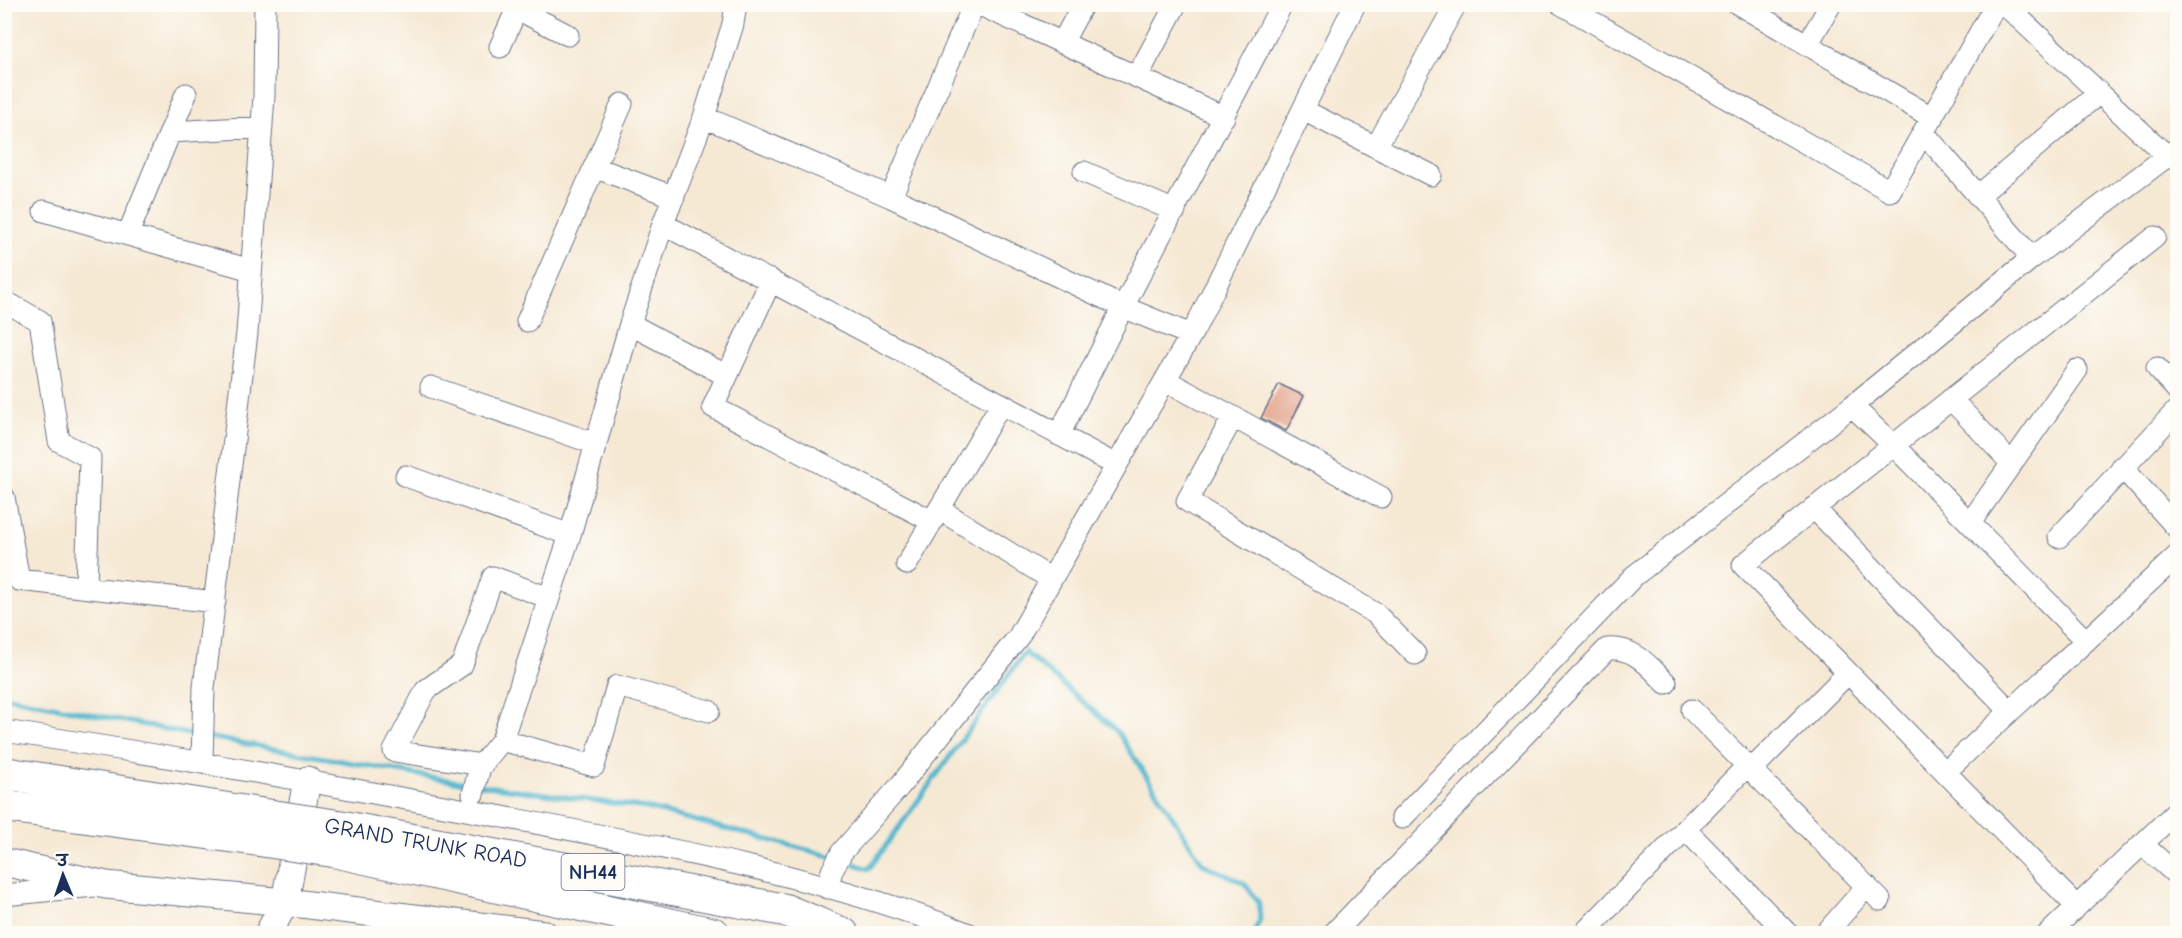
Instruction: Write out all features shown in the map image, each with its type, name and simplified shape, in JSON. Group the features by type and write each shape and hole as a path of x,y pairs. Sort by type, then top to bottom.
{"highway":[{"name":"GRAND TRUNK ROAD","path":"4,773 259,827"},
{"name":"GRAND TRUNK ROAD","path":"4,806 259,827 687,890 785,910 843,933"},
{"name":"GRAND TRUNK ROAD","path":"336,838 714,933"}],"main road":[{"path":"268,933 285,903 307,780"},
{"path":"4,862 106,885 544,933"}],"street":[{"path":"203,754 204,687 247,333 262,127 265,4"},
{"path":"473,794 481,766 502,740 570,535 630,324 663,224 704,117 733,24 736,4"},
{"path":"1062,43 1083,4"},
{"path":"1137,77 1176,4"},
{"path":"1059,435 1123,307 1282,4"},
{"path":"829,879 842,852 899,787 1019,636 1191,335 1355,4"},
{"path":"1376,147 1456,4"},
{"path":"1561,4 1890,191 1996,4"},
{"path":"1738,4 1807,45 1928,126 1978,196 2031,258"},
{"path":"1807,45 1831,4"},
{"path":"1402,818 1634,576 1852,406 2031,258 2173,153 2099,93 2004,4"},
{"path":"891,197 984,6 1224,117"},
{"path":"500,47 518,7 568,35"},
{"path":"1978,196 2099,93"},
{"path":"128,234 186,94"},
{"path":"527,321 622,104"},
{"path":"1303,110 1431,176"},
{"path":"704,117 891,197 1123,307 1191,335"},
{"path":"170,132 262,127"},
{"path":"594,167 674,197"},
{"path":"1084,172 1175,211"},
{"path":"44,211 251,270"},
{"path":"663,224 1116,465"},
{"path":"2076,906 1743,564 2155,237"},
{"path":"771,280 713,407 935,515 1051,579"},
{"path":"4,301 40,321 59,441 90,458 86,587"},
{"path":"630,324 727,376"},
{"path":"2157,368 2178,392"},
{"path":"1970,523 2077,370"},
{"path":"1165,380 1381,497"},
{"path":"430,387 596,444"},
{"path":"1951,399 2012,464"},
{"path":"907,564 1001,404"},
{"path":"1852,406 2086,641"},
{"path":"2059,537 2178,409"},
{"path":"1233,417 1187,501 1376,614 1415,654"},
{"path":"2122,467 2178,529"},
{"path":"406,476 570,535"},
{"path":"4,497 19,580 215,602"},
{"path":"1814,508 2010,711"},
{"path":"1945,772 2178,555"},
{"path":"481,766 394,751 426,690 462,664 493,577 549,598"},
{"path":"1333,933 1607,649 1620,648 1638,654 1666,683"},
{"path":"1583,933 1685,829 1848,673"},
{"path":"502,740 594,766 617,686 709,711"},
{"path":"1692,710 1873,893 1825,933"},
{"path":"4,731 203,754 307,780 829,879 969,933"},
{"path":"2048,933 2178,810"},
{"path":"1685,829 1788,933"},
{"path":"2142,844 2178,876"},
{"path":"4,895 106,885"}],"building":[{"path":"1279,384 1304,396 1286,431 1261,418"}],"waterway":[{"path":"843,860 869,869 1025,652 1117,731 1203,864 1244,883 1259,903 1260,920 1253,934"},
{"path":"4,696 198,736"},
{"path":"208,737 470,784"},
{"path":"479,785 647,808 834,857"}]}
